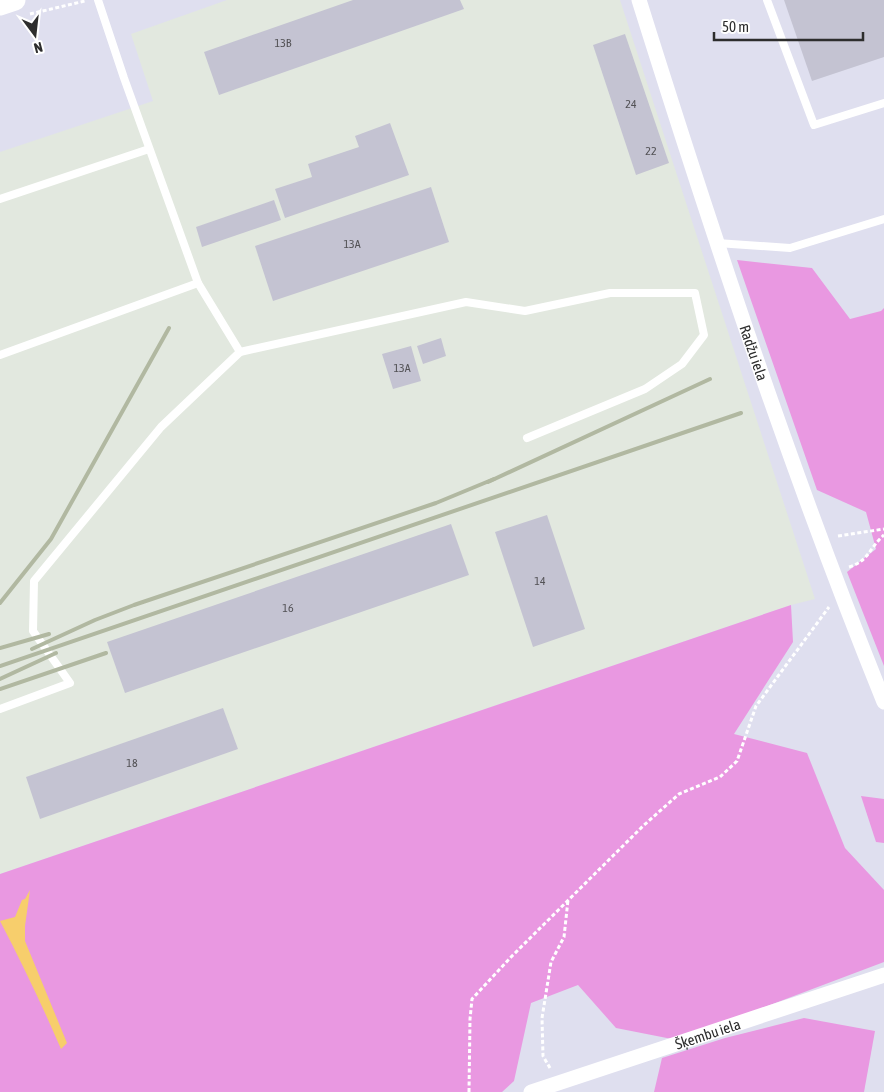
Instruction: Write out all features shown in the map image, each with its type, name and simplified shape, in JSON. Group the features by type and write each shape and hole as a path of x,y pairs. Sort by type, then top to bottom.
{"main road":[{"path":"0,5 20,7"}],"street":[{"name":"Radžu iela","path":"640,0 718,244 820,538 884,702"},
{"name":"Šķembu iela","path":"531,1092 557,1087 884,975"}],"lane":[{"path":"98,0 149,149 198,283 240,352"},
{"path":"767,0 814,125 884,103"},
{"path":"0,199 149,149"},
{"path":"718,244 790,248 884,219"},
{"path":"0,355 198,283"},
{"path":"0,709 70,683 33,631 34,581 161,427 240,352 466,302 525,311 610,293 695,293 704,335 682,364 645,389 527,438"}],"path":[{"path":"20,7 88,0"},
{"path":"820,538 884,529"},
{"path":"833,573 862,563 875,543 884,535"},
{"path":"469,1092 472,999 643,826 679,794 720,777 737,761 756,706 840,593"},
{"path":"557,1087 543,1056 542,1018 551,962 564,937 568,900"}],"shaded area":[{"path":"227,0 620,0 815,599 791,605 0,874 0,152 153,101 131,34"},
{"path":"737,260 812,268 850,319 881,311 884,308 884,666 847,572 876,549 866,512 817,490"},
{"path":"791,605 793,642 734,734 807,753 845,848 884,890 884,962 677,1040 616,1028 578,985 531,1003 514,1081 502,1092 0,1092 0,874"},
{"path":"861,796 884,799 884,843 876,842"},
{"path":"30,890 25,941 67,1043 61,1049 32,984 0,921 15,917 22,900 25,899"},
{"path":"804,1018 875,1031 864,1092 654,1092 662,1058 725,1038"}],"building":[{"path":"353,0 460,0 464,9 219,95 204,52"},
{"path":"784,0 884,0 884,57 812,81"},
{"path":"625,34 669,163 636,175 593,45"},
{"path":"390,123 409,175 285,218 275,189 312,177 308,164 359,147 355,136"},
{"path":"431,187 449,242 273,301 255,246"},
{"path":"274,200 281,220 202,247 196,227"},
{"path":"441,338 446,356 423,364 417,346"},
{"path":"411,346 421,381 393,389 382,354"},
{"path":"547,515 585,629 533,647 495,532"},
{"path":"451,524 469,575 125,693 107,642"},
{"path":"223,708 238,749 40,819 26,777"}],"railway":[{"path":"0,603 51,539 169,328"},
{"path":"488,482 710,379"},
{"path":"0,666 741,413"},
{"path":"32,649 95,620 134,605 436,503 494,479"},
{"path":"0,648 49,634"},
{"path":"0,679 56,653"},
{"path":"0,689 106,653"}]}
